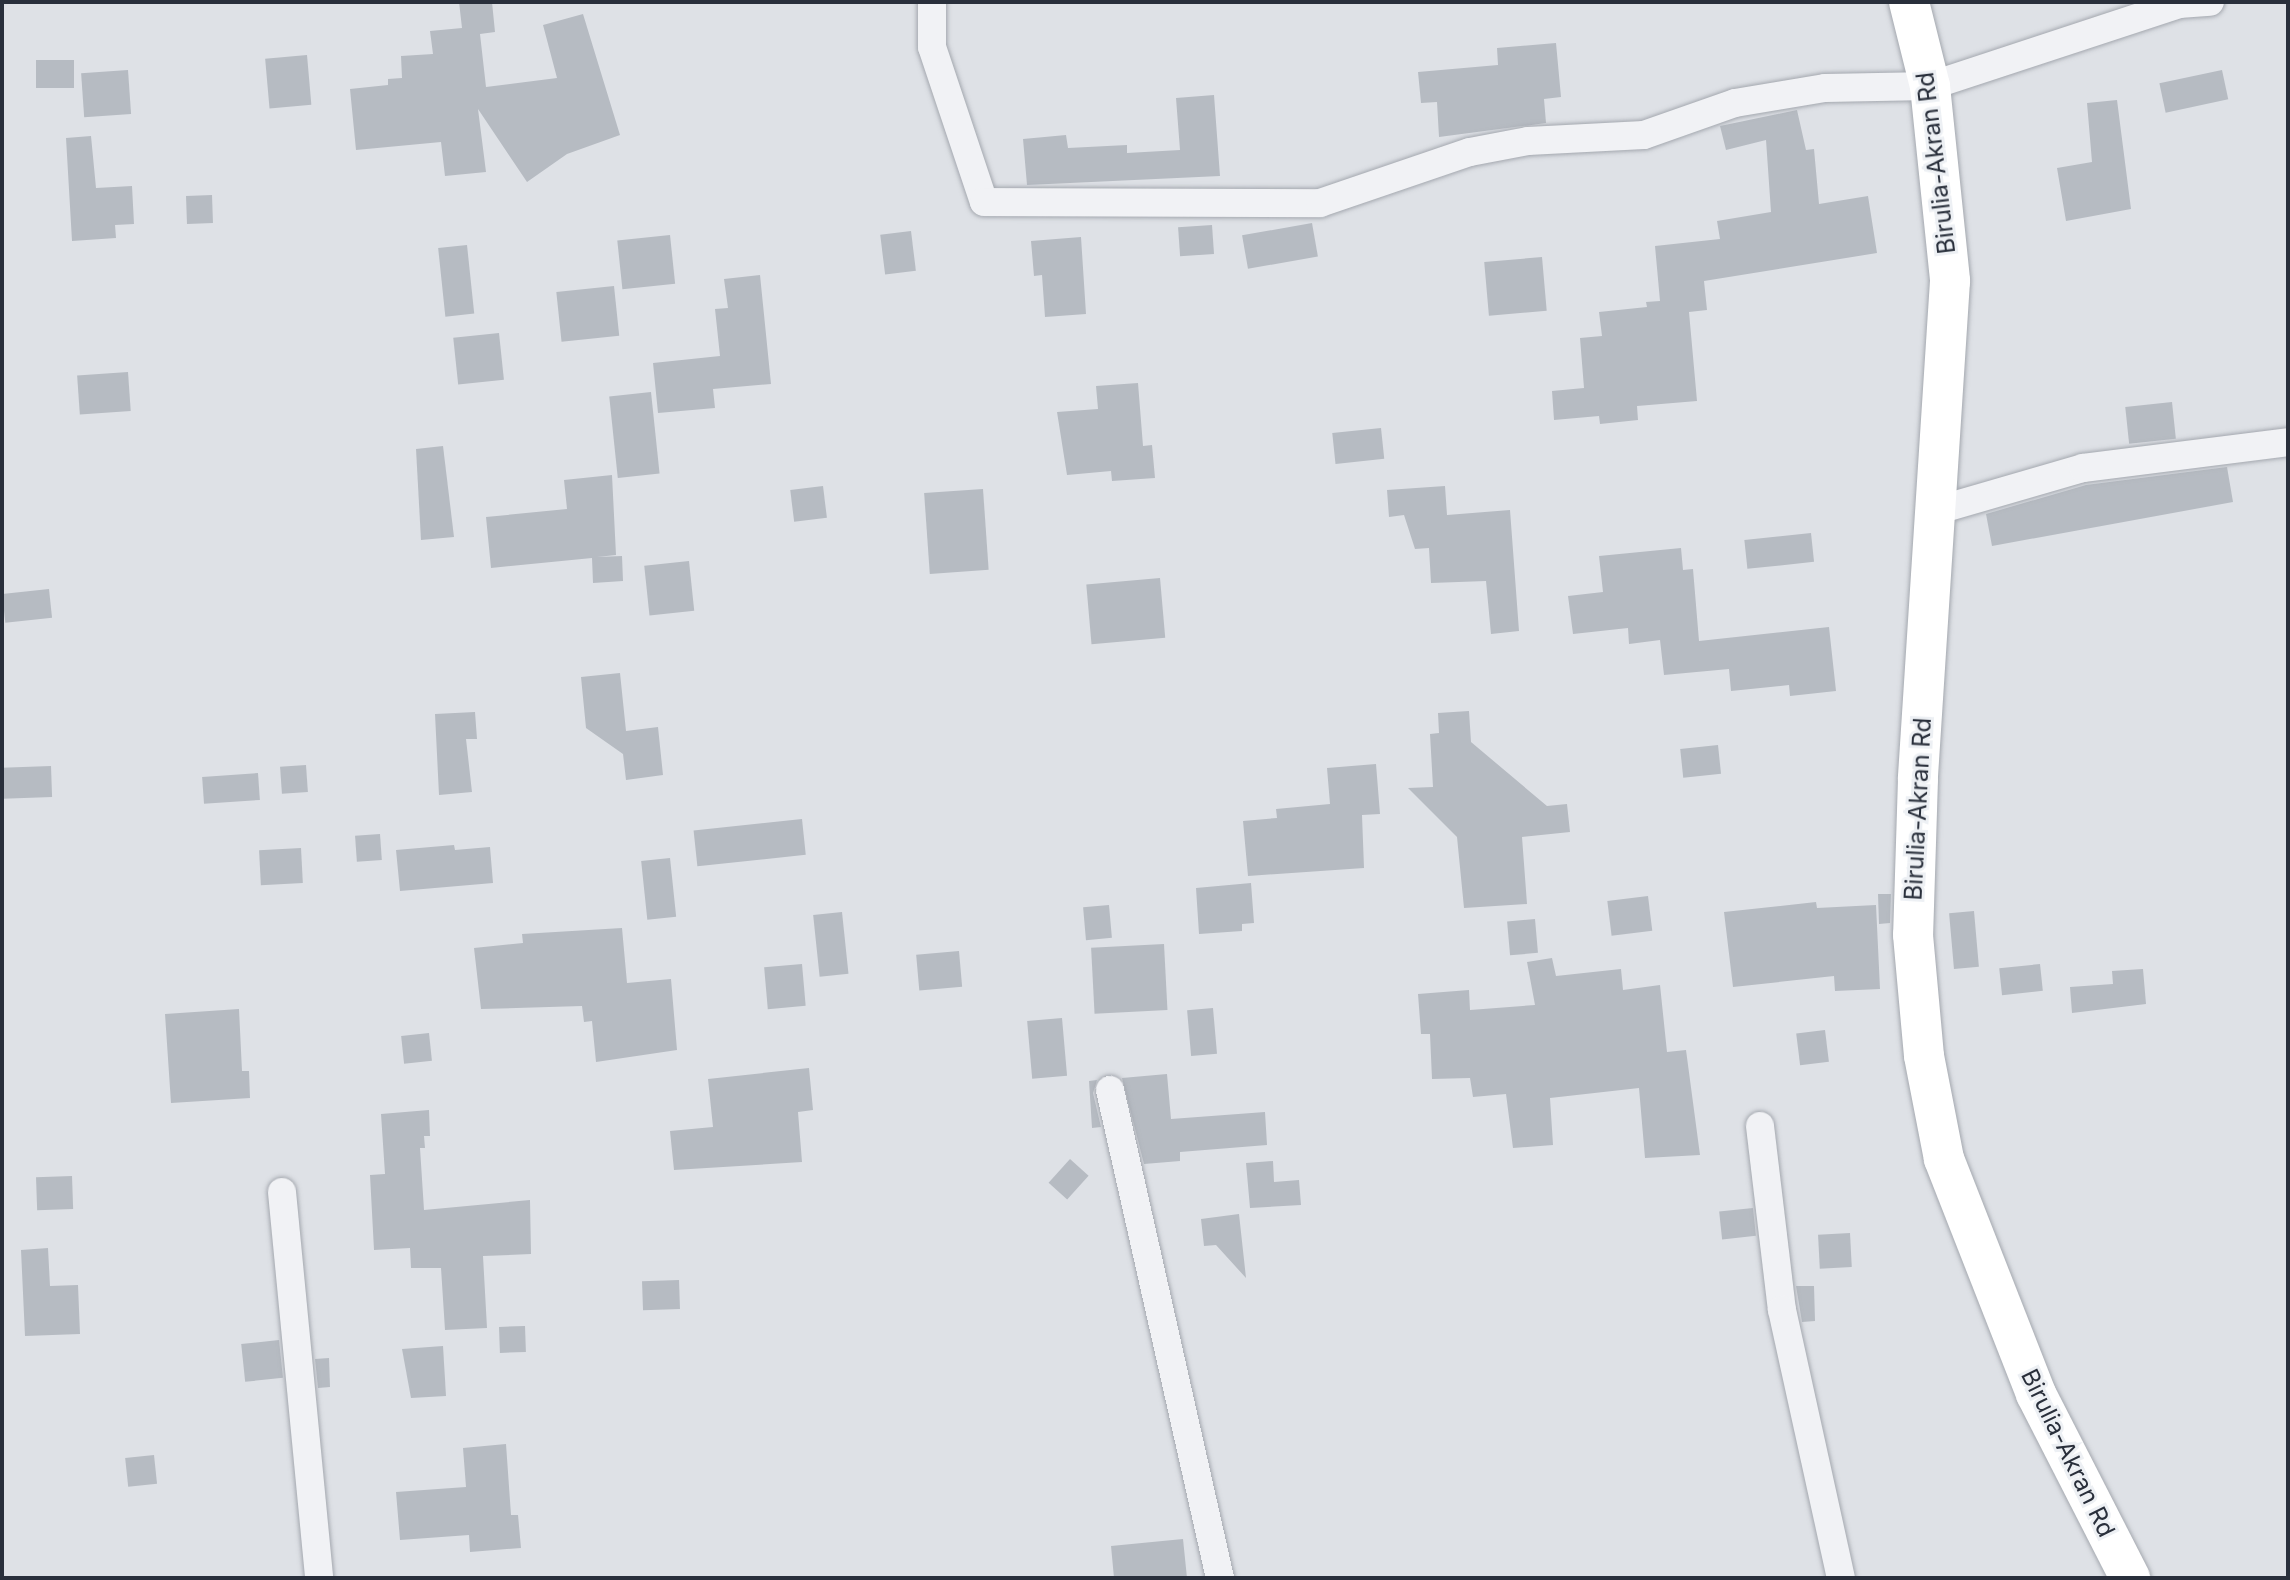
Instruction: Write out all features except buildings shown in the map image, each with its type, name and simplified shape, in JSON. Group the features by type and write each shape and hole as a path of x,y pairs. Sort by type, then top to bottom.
{"street":[{"path":"932,2 932,47 984,202 1320,203 1470,152 1528,141 1644,135 1735,103 1825,88 1930,86 2179,4 2210,2"},
{"name":"Birulia-Akran Rd","path":"1909,2 1930,86 1950,281 1913,935 1924,1056 1944,1159 2036,1394 2130,1578"},
{"path":"1935,511 2083,468 2288,442"},
{"path":"1110,1090 1220,1578"},
{"path":"1760,1126 1782,1310 1841,1578"},
{"path":"282,1192 319,1578"}]}
